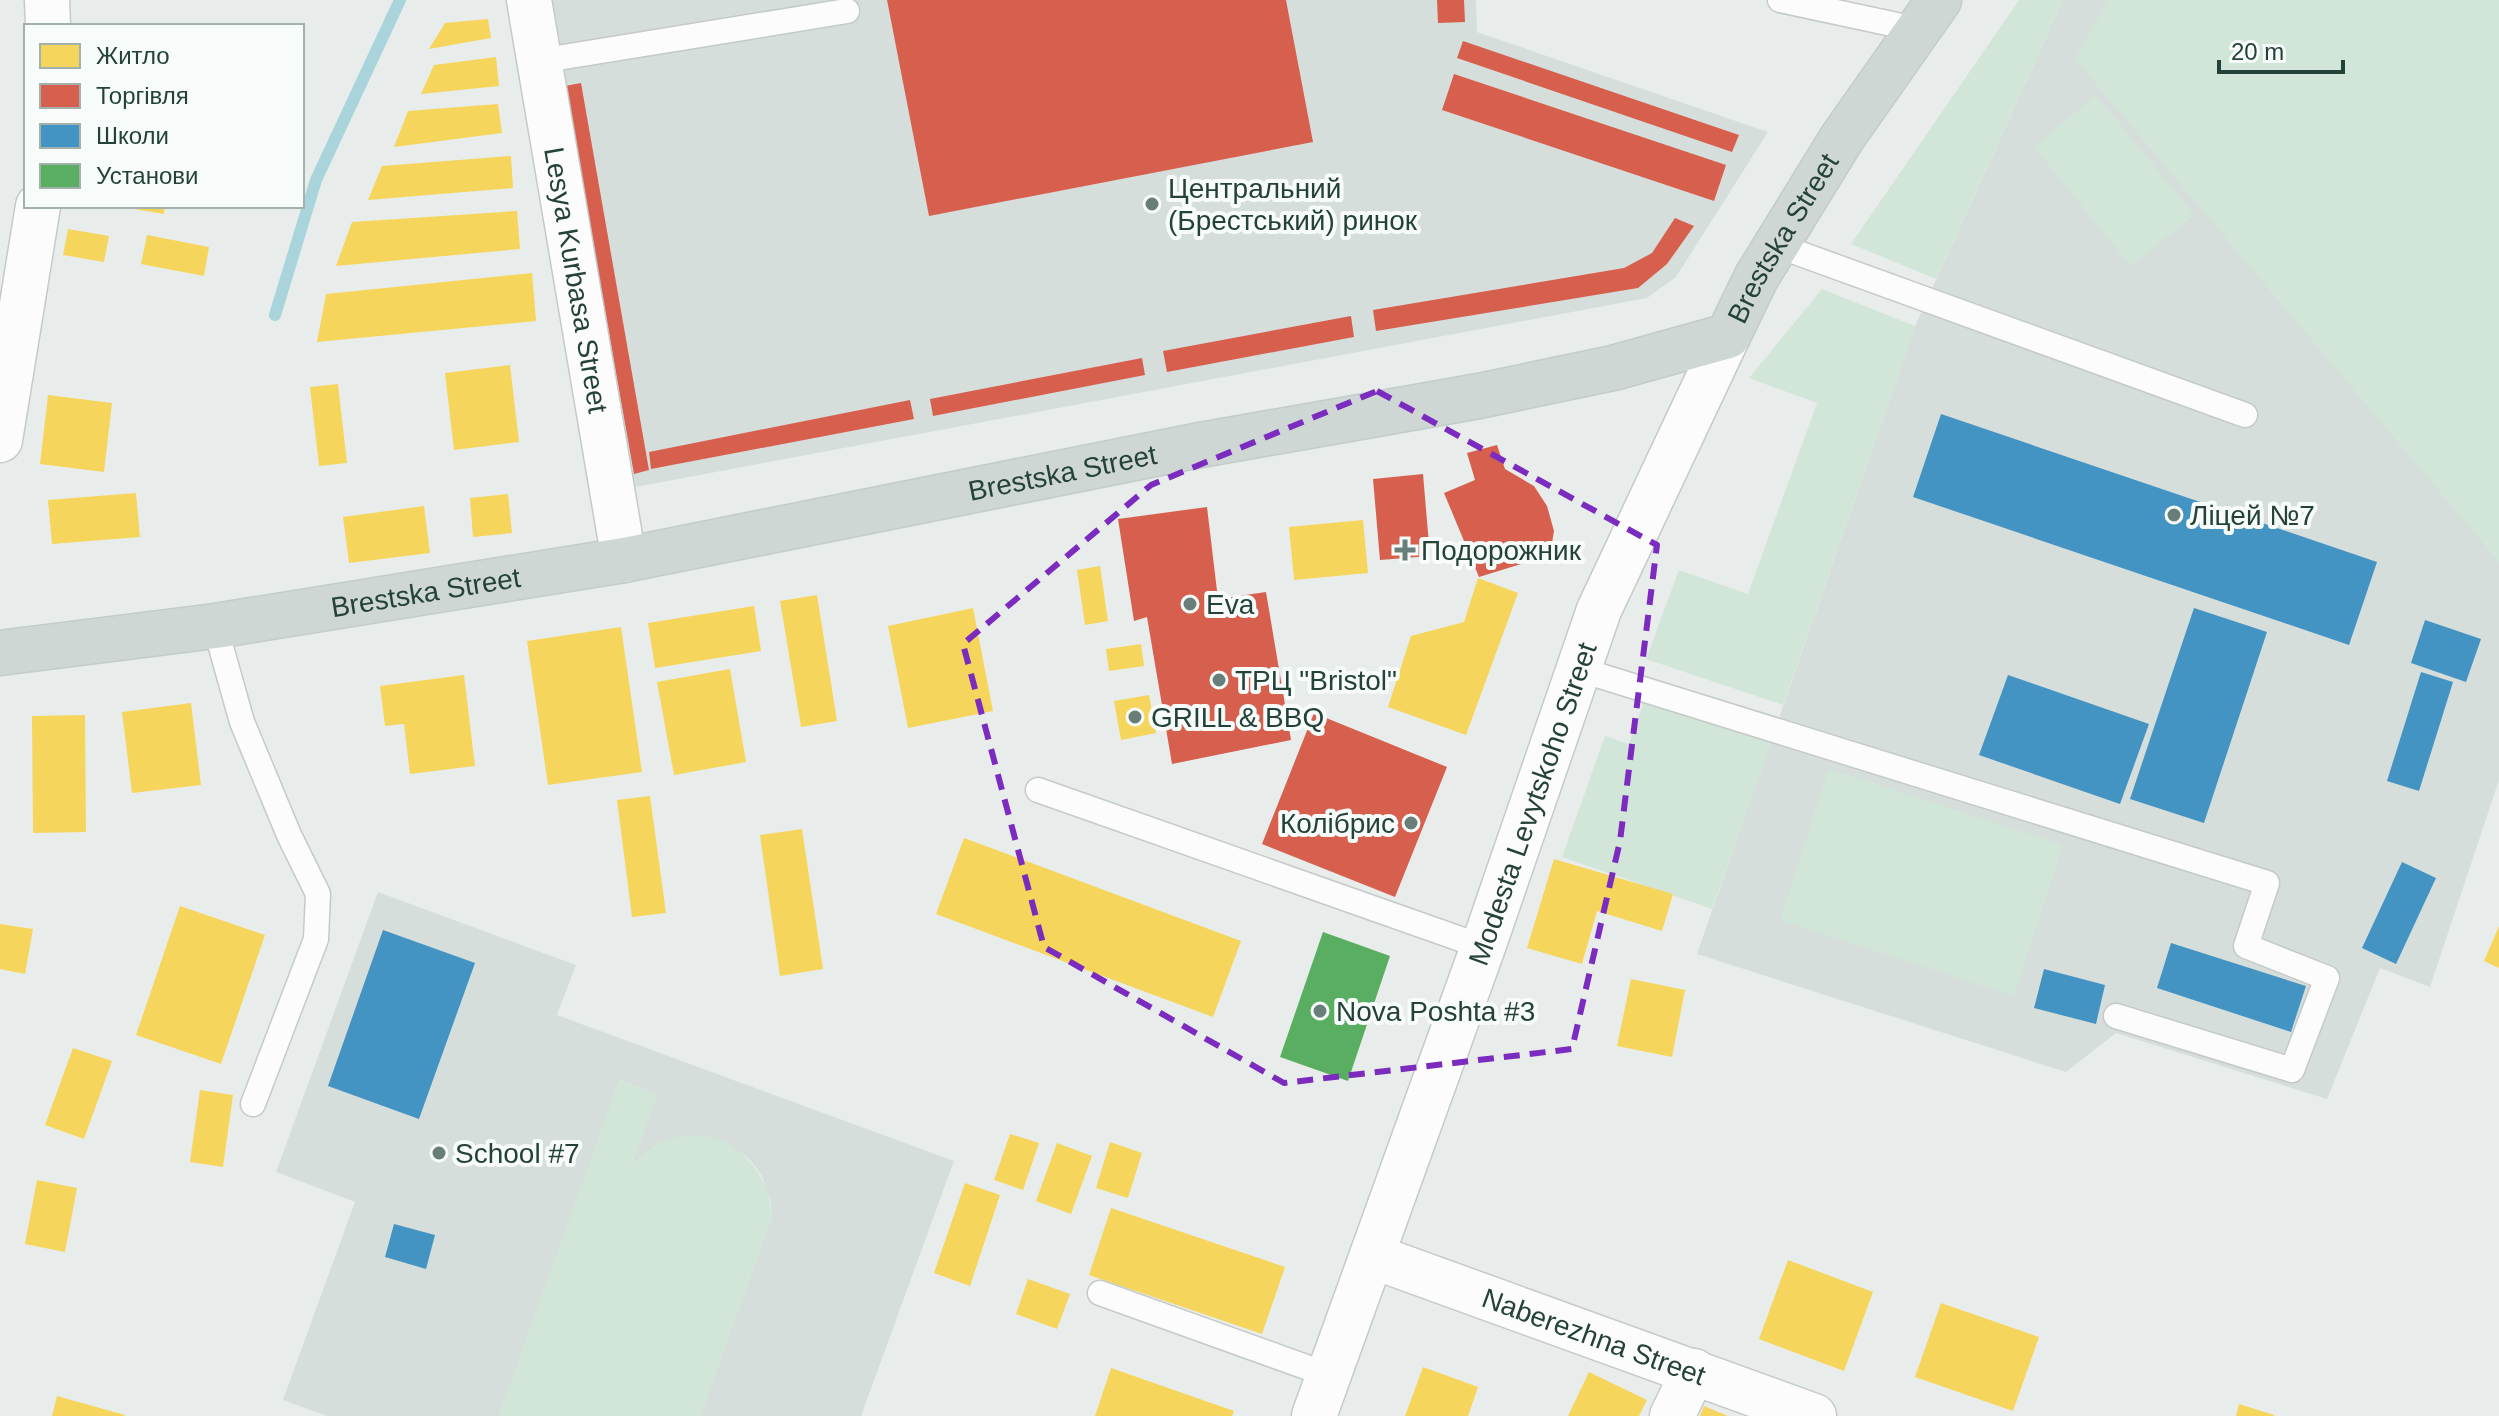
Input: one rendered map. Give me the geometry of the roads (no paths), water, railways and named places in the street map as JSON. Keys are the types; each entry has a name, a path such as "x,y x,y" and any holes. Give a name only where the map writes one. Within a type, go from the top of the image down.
{"main road":[{"name":"Brestska Street","path":"0,653 215,626 624,560 1195,446 1479,396 1613,368 1728,336 1756,278 1842,138 1930,15"}],"street":[{"path":"47,0 48,24"},
{"name":"Lesya Kurbasa Street","path":"529,0 624,560"},
{"path":"0,440 38,208"},
{"name":"Modesta Levytskoho Street","path":"1314,1416 1331,1376 1483,947 1599,610 1728,336"},
{"name":"Naberezhna Street","path":"1372,1256 1814,1416"},
{"path":"1672,1416 1694,1371"}],"lane":[{"path":"1781,0 1930,15"},
{"path":"539,61 847,11"},
{"path":"1776,245 2245,415"},
{"path":"215,626 242,722 289,835 318,894 316,939 253,1104"},
{"path":"1578,669 2267,883 2246,946 2327,978 2292,1070 2116,1016"},
{"path":"1038,790 1483,947"},
{"path":"1100,1293 1331,1376"}],"waterway":[{"path":"275,315 316,180 400,0"}],"place":[{"name":"Центральний (Брестський) ринок","path":"1152,204"},
{"name":"Ліцей №7","path":"2174,515"},
{"name":"Подорожник","path":"1405,550"},
{"name":"Eva","path":"1190,604"},
{"name":"ТРЦ \"Bristol\"","path":"1219,680"},
{"name":"GRILL & BBQ","path":"1135,717"},
{"name":"Колібрис","path":"1411,823"},
{"name":"Nova Poshta #3","path":"1320,1011"},
{"name":"School #7","path":"439,1153"}]}
